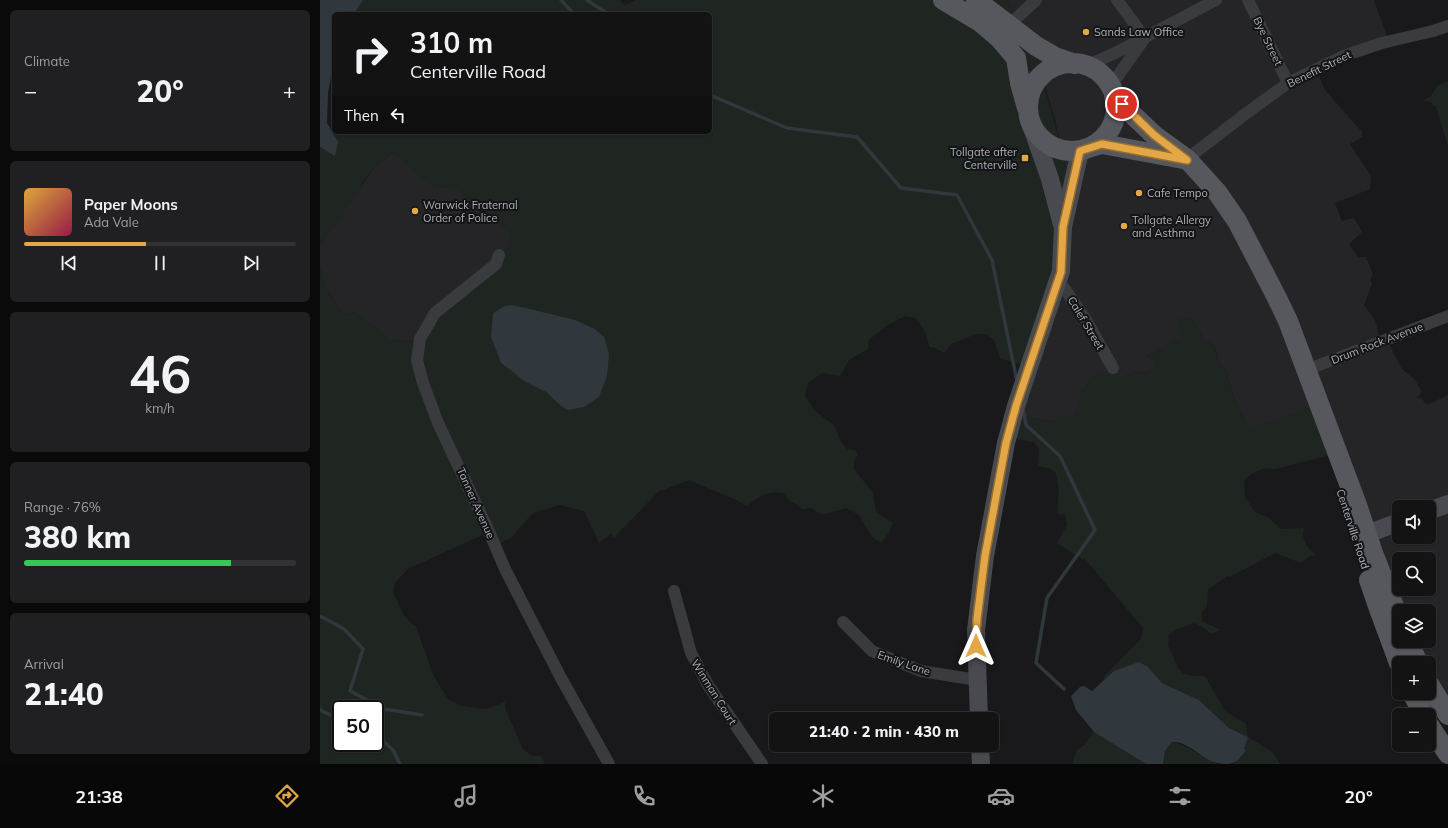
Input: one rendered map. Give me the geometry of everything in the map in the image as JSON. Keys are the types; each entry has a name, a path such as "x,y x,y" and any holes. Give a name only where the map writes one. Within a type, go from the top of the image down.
{"main road":[{"path":"943,0 980,22 1000,39 1016,58 1020,83 1029,117 1050,179 1063,227"},
{"path":"976,0 1036,46 1055,57 1095,71 1104,78 1112,92 1115,112 1111,126 1103,139 1085,149 1063,227 1061,272 1016,406 1002,459 985,556 977,619 979,712"},
{"path":"1080,65 1060,65 1047,71 1036,82 1029,95 1029,117 1039,138 1051,146 1065,151 1085,149 1102,144 1187,160"},
{"name":"Centerville Road","path":"1112,92 1154,135 1187,160 1217,192 1237,221 1276,296 1288,321 1315,393 1361,536 1379,609 1396,656"},
{"path":"1436,508 1448,504"},
{"path":"1361,536 1392,525"},
{"name":"Centerville Road","path":"1361,536 1393,604"},
{"path":"1436,695 1448,715"},
{"path":"980,752 981,764"}],"street":[{"path":"1009,25 1036,0"},
{"path":"1117,0 1145,38"},
{"path":"1080,65 1145,38 1216,0"},
{"name":"Bye Street","path":"1248,0 1288,83"},
{"name":"Benefit Street","path":"1187,160 1244,115 1288,83 1346,55 1382,43 1448,26"},
{"path":"1112,92 1145,38"},
{"name":"Tanner Avenue","path":"500,255 496,264 435,313 420,339 418,360 423,383 438,423 504,569 561,678 609,764"},
{"name":"Calef Street","path":"1058,278 1086,320 1113,368"},
{"name":"Drum Rock Avenue","path":"1306,370 1448,316"},
{"name":"Winman Court","path":"674,591 690,654 708,685 762,764"},
{"name":"Emily Lane","path":"843,622 872,651 921,671 978,680"}],"shaded area":[{"path":"320,0 363,0 355,12 332,12 332,72 328,93 327,123 338,142 335,156 320,147"},
{"path":"363,0 620,0 625,6 635,0 1007,0 1035,51 1064,158 1068,184 1070,220 1027,367 1000,358 994,340 986,334 976,334 951,344 944,353 935,348 929,347 925,331 920,324 915,318 905,316 886,326 869,340 868,349 849,360 840,376 822,373 808,383 805,396 815,411 834,425 841,442 847,449 855,450 858,455 854,461 854,469 873,493 876,512 893,522 889,533 881,543 872,537 859,515 846,508 822,515 811,508 802,509 790,501 783,493 764,495 747,506 689,480 658,492 614,538 611,534 599,543 584,511 560,505 533,513 511,538 494,546 487,533 408,569 395,583 393,592 403,614 416,626 433,675 448,699 462,706 486,709 505,702 505,708 523,749 532,756 541,756 545,764 320,764 320,268 325,286 343,315 355,312 361,319 377,327 390,340 418,342 436,310 501,252 512,245 508,230 482,209 475,206 456,187 445,188 428,183 401,158 393,153 376,165 320,245 320,142 333,137 333,134 712,134 712,12 355,12","holes":["513,305 539,312 561,406 546,392 501,363 491,337 493,313"]},
{"path":"1007,0 1374,0 1388,39 1316,69 1325,90 1362,132 1362,137 1350,144 1371,176 1370,189 1335,203 1342,221 1354,218 1362,232 1349,244 1358,257 1366,257 1373,274 1370,280 1372,284 1364,305 1375,320 1380,339 1387,340 1402,369 1415,380 1422,392 1417,398 1421,398 1427,405 1448,395 1448,715 1436,696 1436,656 1415,656 1411,648 1436,648 1436,604 1396,604 1393,596 1436,596 1436,552 1392,552 1392,592 1338,446 1249,429 1233,395 1225,367 1218,360 1215,346 1204,340 1193,320 1182,337 1147,356 1156,361 1153,369 1143,373 1135,372 1117,378 1113,369 1090,378 1086,387 1082,390 1076,414 1071,418 1049,422 1014,415 1068,184 1064,158 1055,120 1035,51"},
{"path":"1448,81 1448,146 1436,107 1430,102 1422,101 1431,96 1437,86"},
{"path":"393,153 456,187 475,206 482,209 508,230 513,245 501,252 418,342 389,340 377,327 361,319 355,312 343,315 325,286 320,268 320,245 376,165"},
{"path":"513,305 575,320 595,329 604,337 609,354 607,376 599,397 584,407 568,410 561,406 546,392 526,382 501,363 491,337 493,313 505,306"},
{"path":"1189,318 1193,320 1204,340 1215,346 1217,358 1225,367 1233,395 1249,429 1318,405 1330,455 1275,469 1265,468 1251,474 1244,481 1245,497 1255,512 1269,518 1281,529 1304,528 1303,536 1305,543 1309,549 1316,554 1313,557 1312,555 1301,563 1275,553 1230,577 1227,576 1208,590 1207,606 1201,613 1202,621 1221,630 1211,634 1195,623 1175,630 1169,635 1168,645 1178,668 1184,674 1205,676 1225,711 1246,724 1248,737 1229,728 1199,700 1162,683 1148,667 1103,680 1105,675 1141,639 1143,628 1085,559 1082,559 1057,543 1067,525 1065,515 1057,514 1059,492 1056,473 1050,469 1038,466 1039,449 1034,442 1007,438 1014,415 1049,422 1055,420 1058,415 1071,418 1076,414 1082,390 1086,387 1090,378 1113,368 1117,378 1135,372 1143,373 1153,369 1156,361 1147,356 1181,337 1178,319"},
{"path":"1139,662 1148,667 1162,683 1199,700 1229,728 1248,737 1244,749 1246,750 1240,758 1230,764 1213,762 1181,743 1172,742 1165,751 1163,764 1146,764 1094,732 1076,710 1071,696 1080,687 1084,686 1092,691 1114,671"},
{"path":"1094,732 1146,764 1072,764 1077,750 1083,746"},
{"path":"1248,737 1274,753 1280,764 1233,764 1244,749"},
{"path":"1172,742 1184,746 1218,764 1163,764 1165,751"}],"waterway":[{"path":"561,0 572,12"},
{"path":"587,0 605,12"},
{"path":"712,96 787,128 857,137 901,188 957,195 992,260 1017,381"},
{"path":"1023,409 1026,425 1060,456 1095,530 1047,598 1036,663 1064,689"},
{"path":"320,616 344,629 363,649 350,691 384,709 422,715"},
{"path":"320,709 332,716"},
{"path":"384,742 393,750 400,764"}],"place":[{"name":"Sands Law Office","path":"1086,32"},
{"name":"Tollgate after Centerville","path":"1025,158"},
{"name":"Cafe Tempo","path":"1139,193"},
{"name":"Warwick Fraternal Order of Police","path":"415,211"},
{"name":"Tollgate Allergy and Asthma","path":"1124,226"}],"route":[{"path":"976,646 977,619 985,556 1006,443 1016,406 1061,272 1063,227 1080,151 1102,144 1187,160 1154,135 1122,104"}]}
